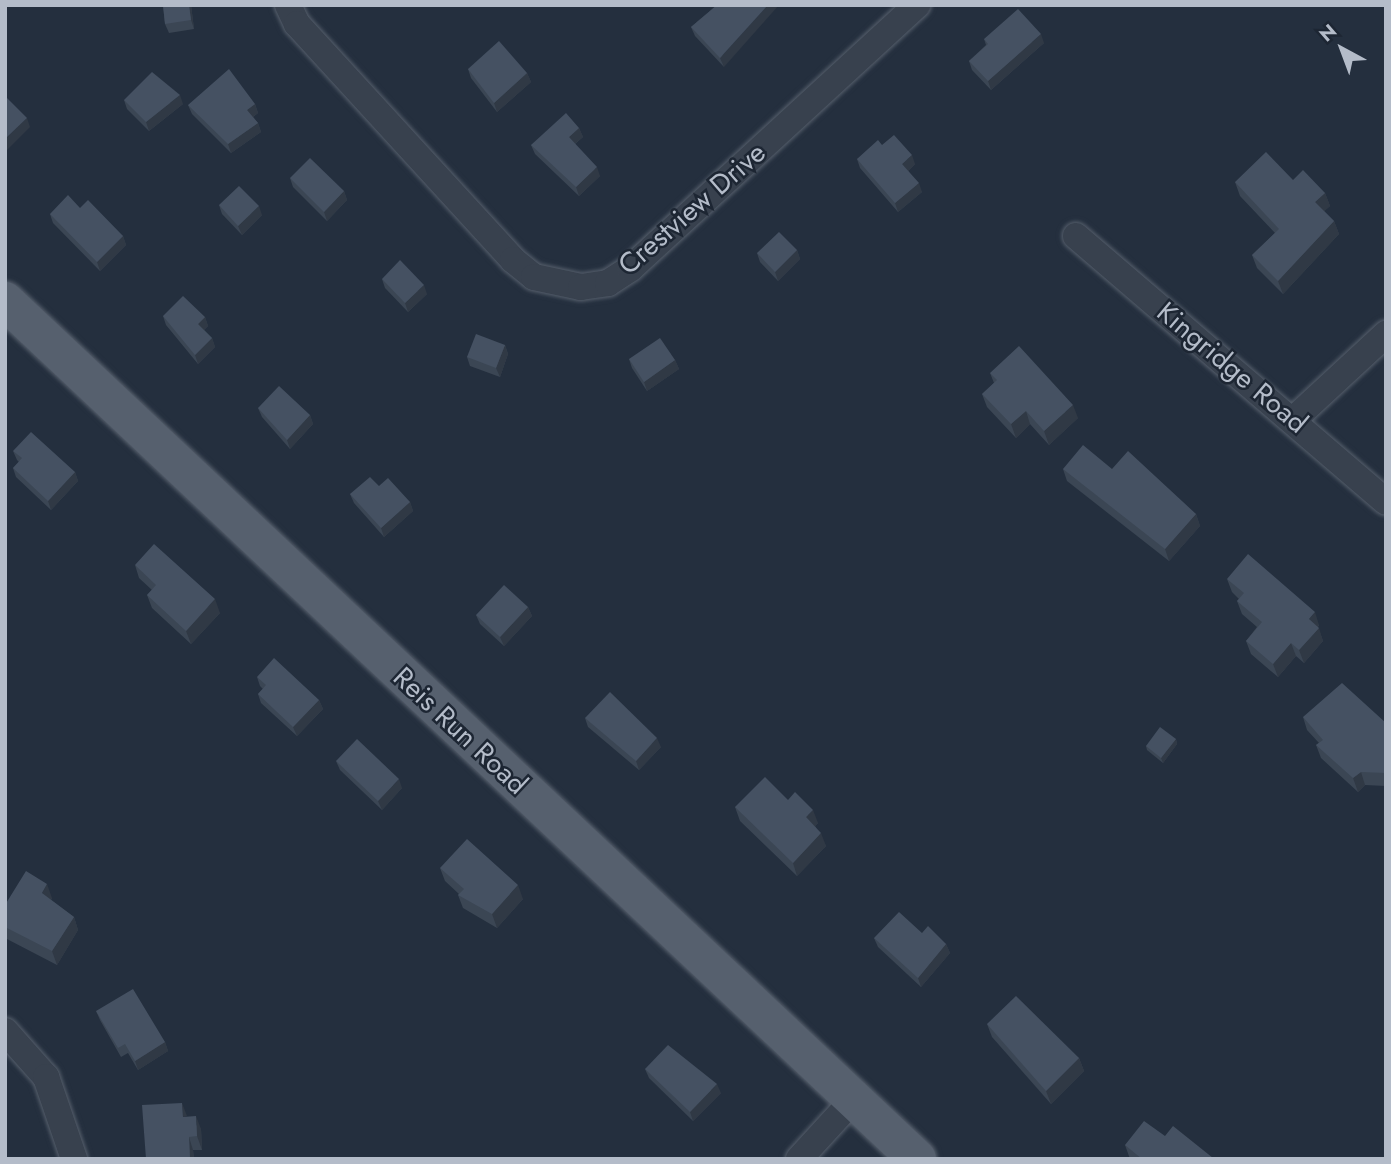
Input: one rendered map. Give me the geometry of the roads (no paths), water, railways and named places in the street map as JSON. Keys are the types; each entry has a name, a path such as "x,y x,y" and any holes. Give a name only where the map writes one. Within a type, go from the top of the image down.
{"main road":[{"name":"Reis Run Road","path":"5,301 917,1159"}],"street":[{"name":"Crestview Drive","path":"288,5 297,24 513,260 534,277 581,287 608,282 631,268 917,5"},
{"name":"Kingridge Road","path":"1076,236 1386,502"},
{"path":"1293,420 1386,334"},
{"path":"5,1031 46,1077 74,1159"},
{"path":"799,1159 853,1100"}]}
